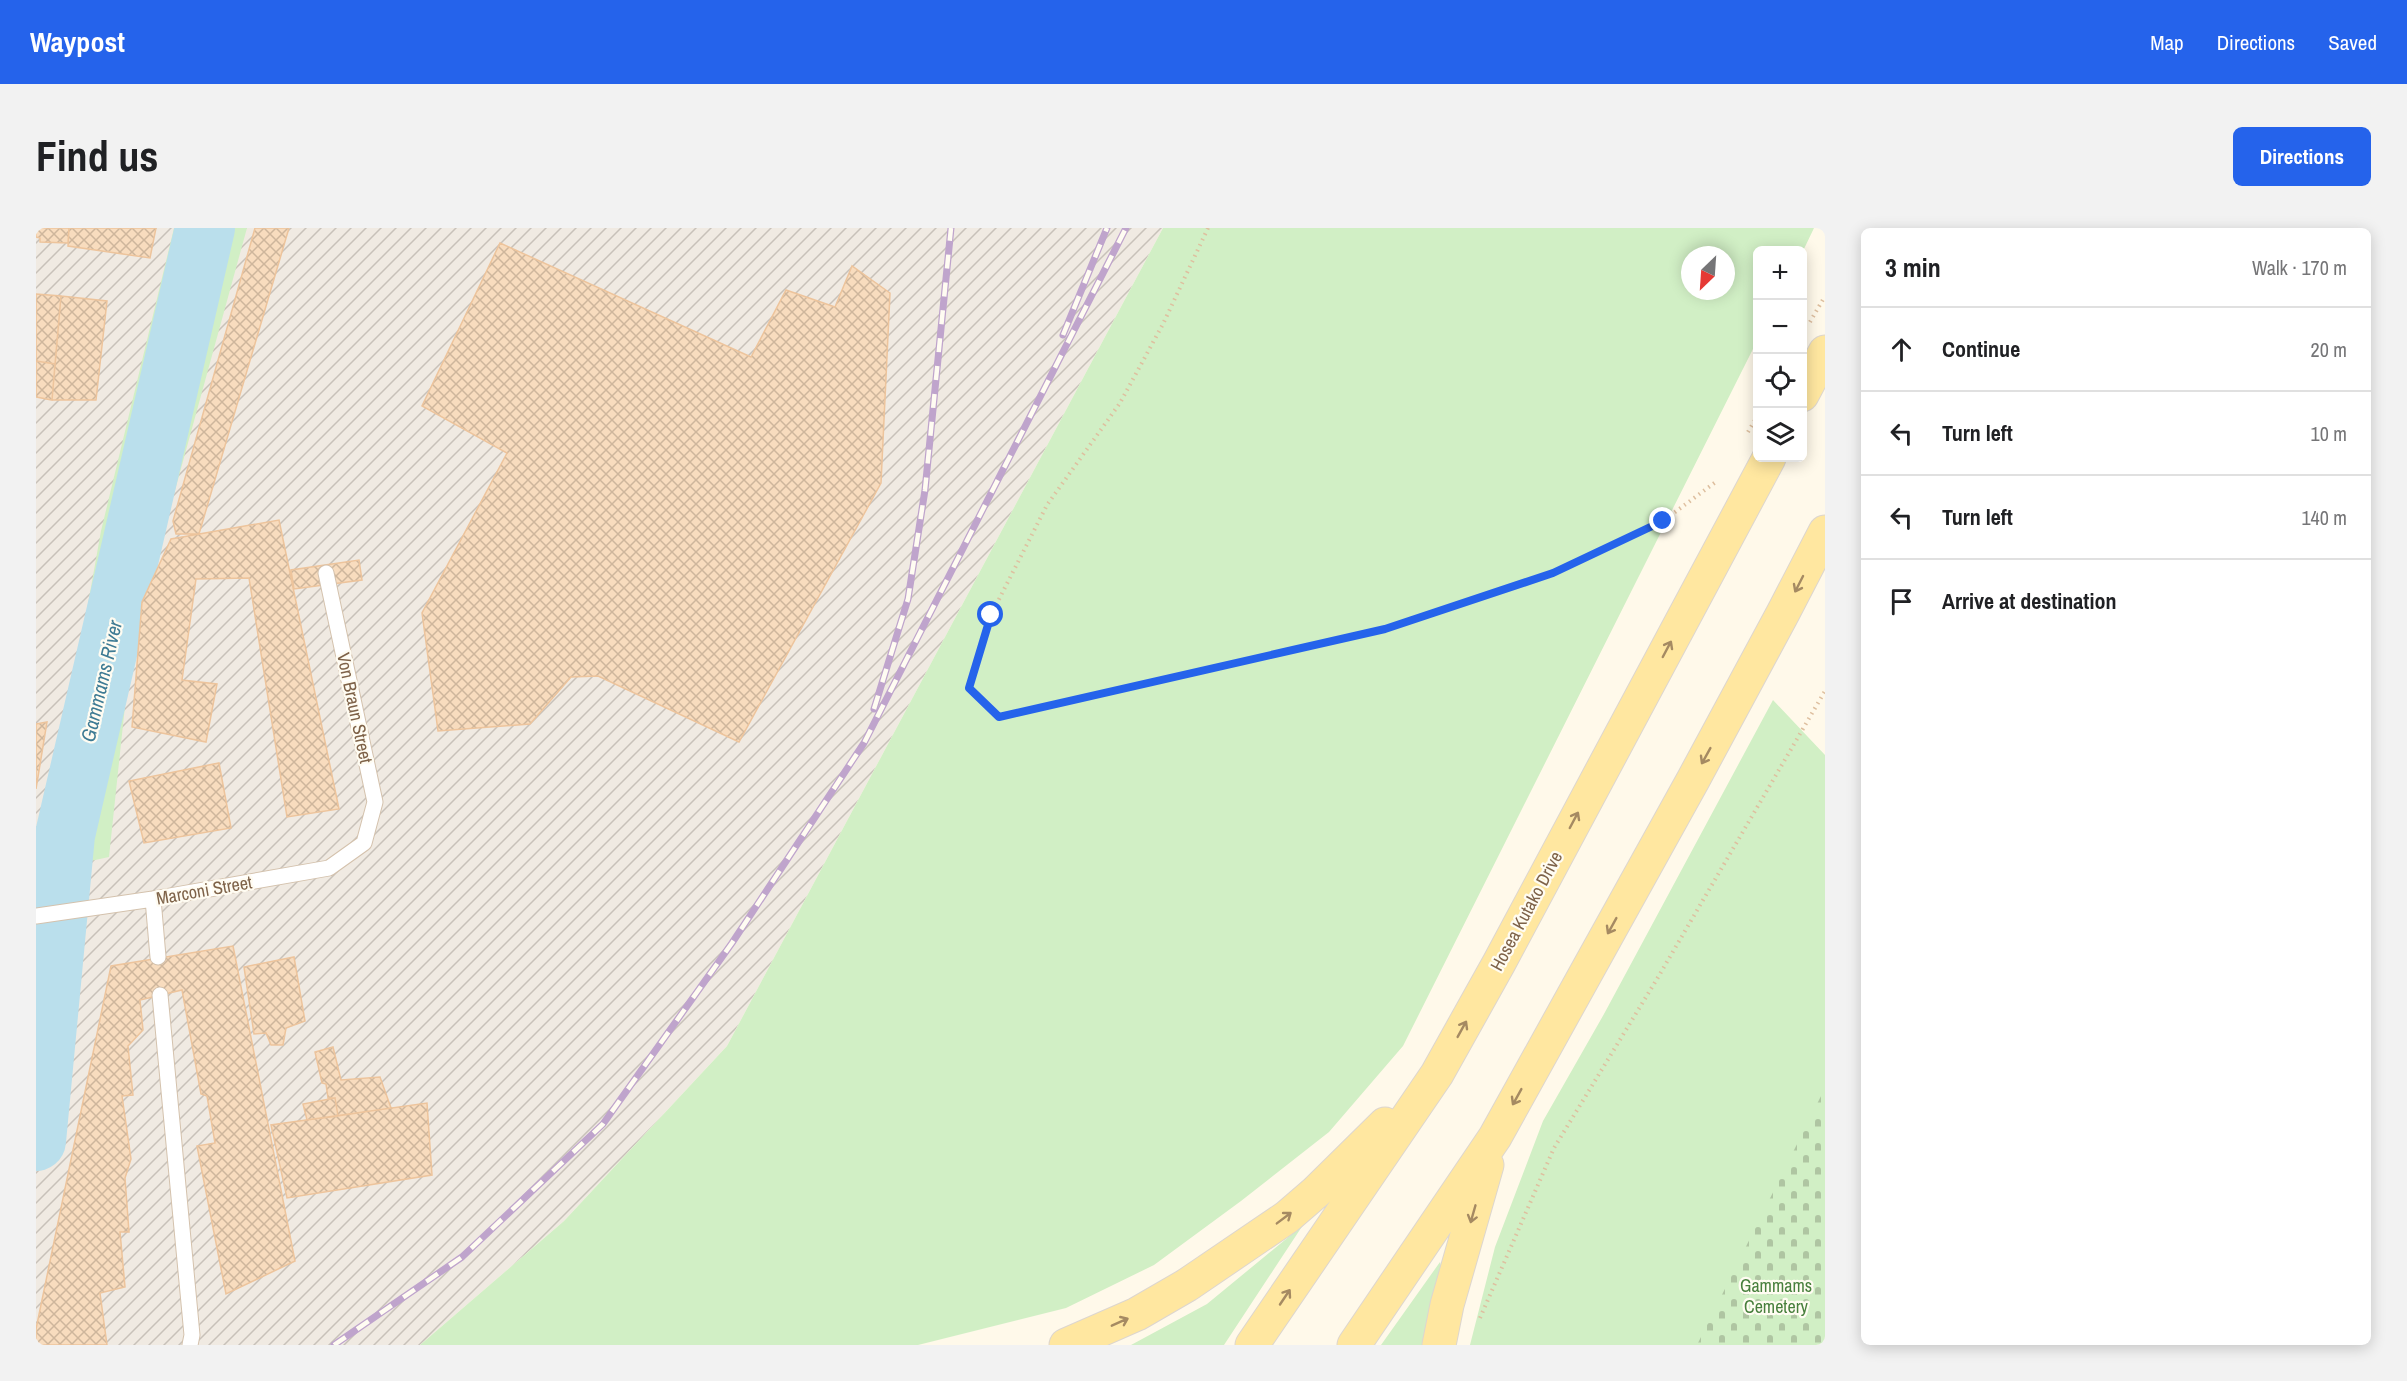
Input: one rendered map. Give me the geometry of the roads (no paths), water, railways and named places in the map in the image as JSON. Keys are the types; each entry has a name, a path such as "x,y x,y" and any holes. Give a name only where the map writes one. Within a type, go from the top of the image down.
{"main road":[{"path":"1807,379 1817,339"},
{"name":"Hosea Kutako Drive","path":"1252,1345 1437,1074 1499,963 1767,462"},
{"path":"1354,1345 1495,1137 1784,614 1825,532"},
{"path":"1066,1345 1137,1314 1187,1285 1287,1217 1316,1192 1437,1074"},
{"path":"1439,1345 1447,1305 1495,1137"}],"lane":[{"name":"Von Braun Street","path":"326,573 375,802 364,843"},
{"name":"Marconi Street","path":"36,916 111,906 329,868 364,843"},
{"path":"153,899 158,957"},
{"path":"160,995 192,1335 190,1345"}],"waterway":[{"name":"Gammams River","path":"36,1141 65,835 205,228"}],"railway":[{"path":"874,709 908,599 925,490 951,228"},
{"path":"1063,335 1107,228"},
{"path":"334,1345 462,1257 603,1124 732,943 864,743 1126,228"}],"park label":[{"name":"Gammams Cemetery","path":"1776,1295"}]}
